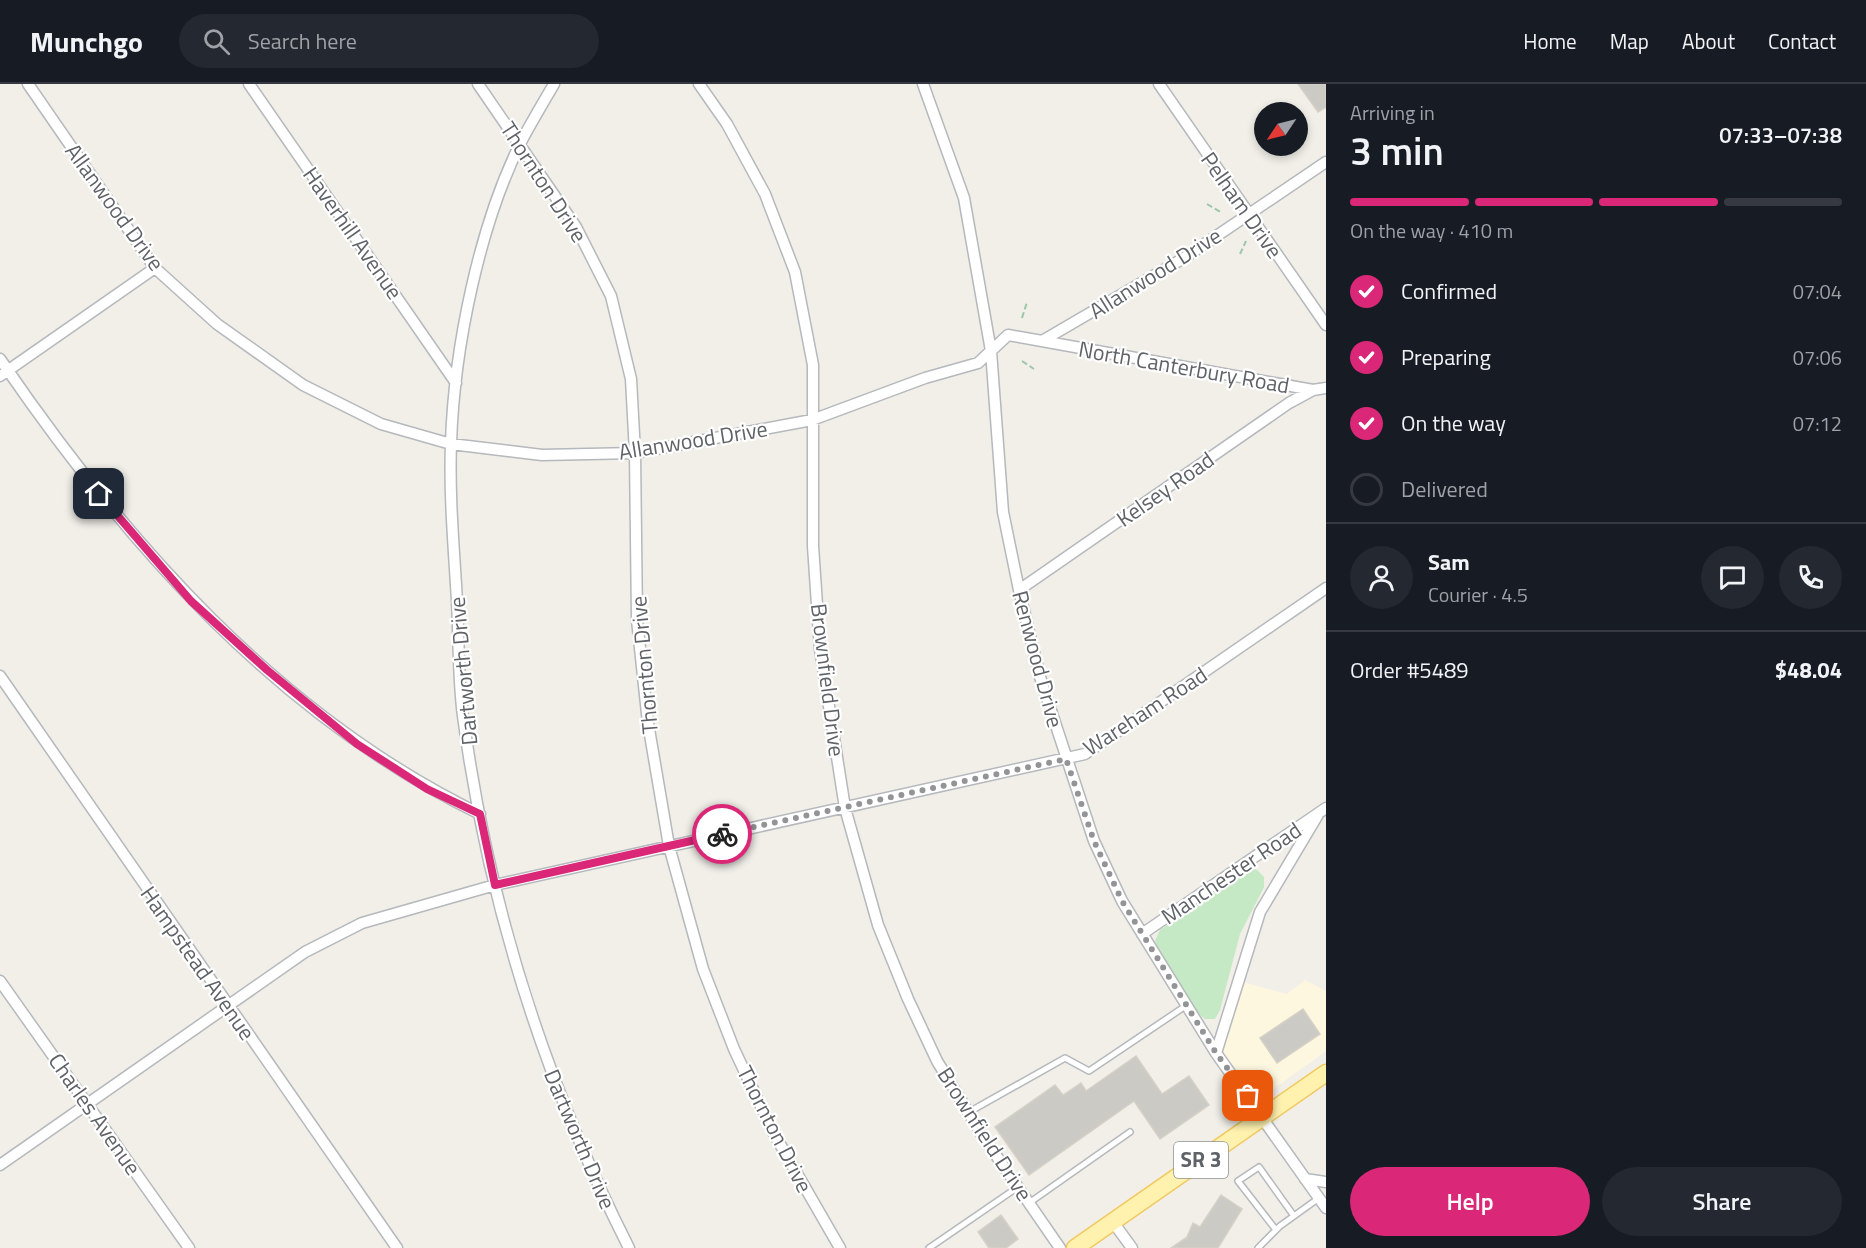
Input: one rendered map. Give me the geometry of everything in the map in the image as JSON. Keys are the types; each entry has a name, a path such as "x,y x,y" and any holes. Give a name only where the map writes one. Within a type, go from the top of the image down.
{"main road":[{"name":"SR 3","path":"1076,1248 1326,1073"}],"street":[{"name":"Allanwood Drive","path":"28,84 155,268 217,324 303,385 381,424 451,444 542,455 635,453 812,420 925,378 978,363 1008,335 1042,341 1184,258 1326,162"},
{"name":"Haverhill Avenue","path":"249,84 456,383"},
{"name":"Thornton Drive","path":"478,84 576,227 611,296 631,379 635,453 637,620 648,723 669,846 703,969 734,1049 773,1132 840,1248"},
{"name":"Dartworth Drive","path":"554,84 520,145 488,231 471,295 456,383 451,444 463,714 495,885 526,1001 552,1077 590,1172 629,1248"},
{"name":"Brownfield Drive","path":"699,84 727,124 765,194 795,272 813,364 813,546 820,649 845,808 878,926 903,988 938,1061 969,1112 1060,1248"},
{"name":"Renwood Drive","path":"923,84 964,198 991,351 1003,512 1019,590 1040,677 1094,841 1122,901 1216,1053 1326,1208"},
{"name":"Pelham Drive","path":"1159,84 1326,325"},
{"path":"4,374 155,268"},
{"name":"North Canterbury Road","path":"1042,341 1313,390 1326,388"},
{"path":"0,359 4,374 113,513 191,601 267,670 357,744 427,789 480,814"},
{"name":"Kelsey Road","path":"1019,590 1289,403 1313,390"},
{"name":"Wareham Road","path":"0,1165 305,952 362,923 495,885 1085,754 1326,588"},
{"name":"Hampstead Avenue","path":"0,676 397,1248"},
{"name":"Manchester Road","path":"1142,934 1322,810"},
{"name":"Manchester Road","path":"1216,1053 1260,912 1322,810"},
{"name":"Charles Avenue","path":"0,981 189,1248"},
{"path":"1305,1179 1326,1182"},
{"path":"1113,1222 1132,1248"}],"lane":[{"path":"969,1112 1065,1058 1089,1071 1187,1005"},
{"path":"1029,1203 1130,1132"},
{"path":"1276,1230 1238,1180 1259,1167 1294,1216"},
{"path":"929,1248 1018,1187"},
{"path":"1258,1248 1276,1230 1319,1198"}],"path":[{"path":"1207,204 1222,213"},
{"path":"1240,254 1246,241"},
{"path":"1022,318 1027,302"},
{"path":"1022,361 1034,369"}],"shaded area":[{"path":"1305,980 1326,991 1326,1051 1257,1101 1223,1052 1242,982 1287,994"}],"green space":[{"path":"1255,868 1264,877 1264,887 1240,934 1220,1010 1215,1019 1205,1019 1189,1003 1176,983 1155,941 1160,930 1248,870"}],"building":[{"path":"1298,84 1326,84 1326,107 1318,112"},
{"path":"1303,1009 1320,1034 1277,1063 1260,1038"},
{"path":"1136,1056 1162,1094 1189,1076 1209,1105 1160,1139 1134,1101 1029,1175 995,1127 1055,1085 1063,1095 1081,1083 1086,1091"},
{"path":"1221,1195 1242,1209 1218,1248 1171,1248 1187,1237 1193,1223 1200,1227"},
{"path":"1001,1215 1018,1239 1006,1248 989,1248 978,1232"}],"way so far":[{"path":"722,834 1066,759 1094,841 1122,901 1216,1053 1248,1096"}],"route":[{"path":"99,494 191,601 267,670 357,744 427,789 480,814 495,885 722,834"}]}
